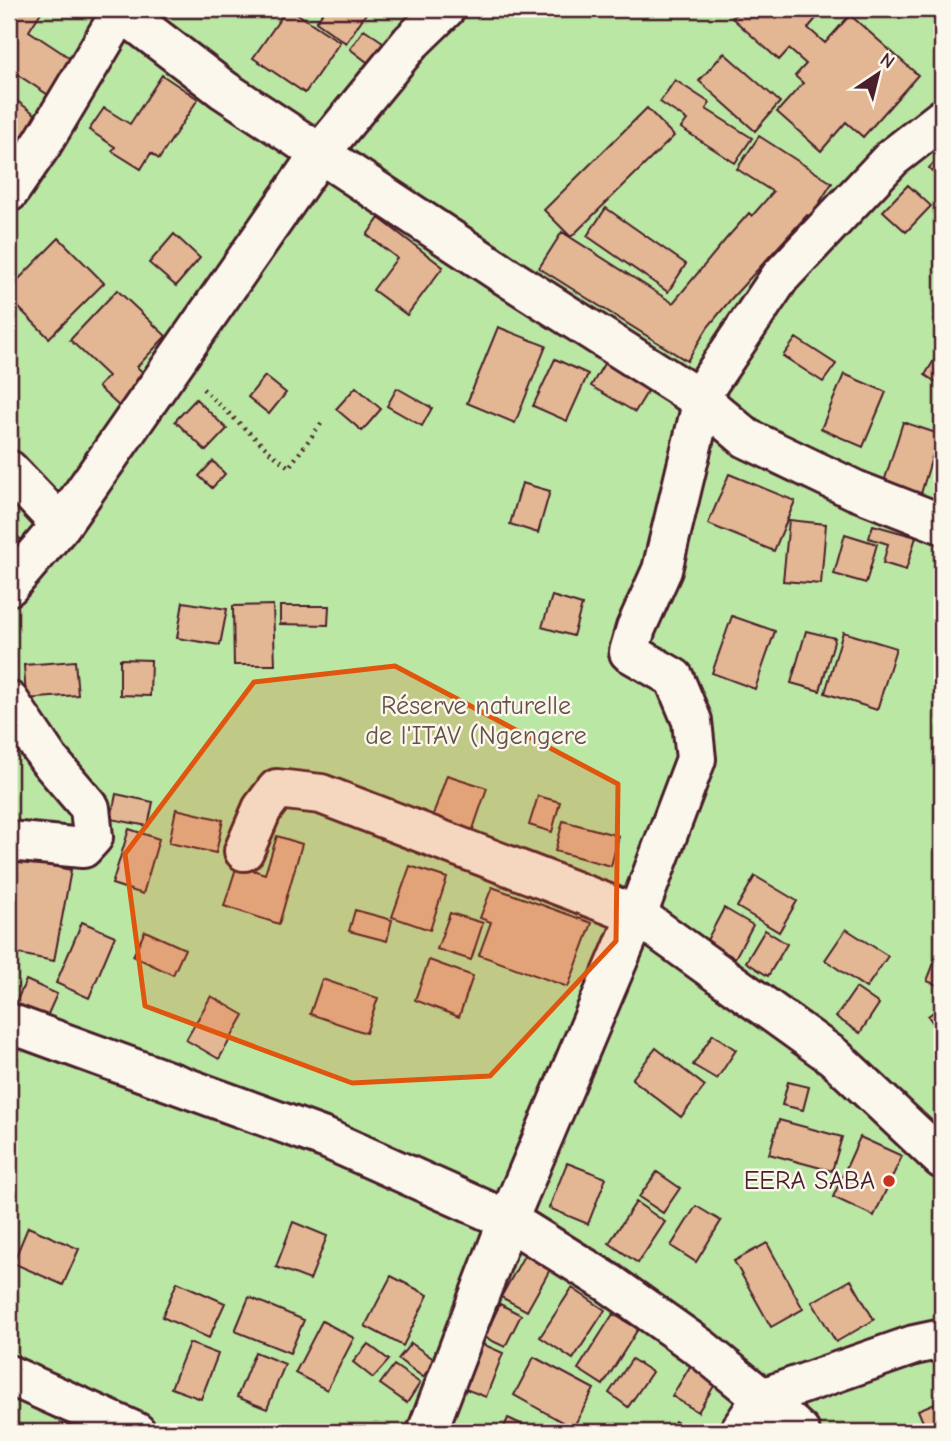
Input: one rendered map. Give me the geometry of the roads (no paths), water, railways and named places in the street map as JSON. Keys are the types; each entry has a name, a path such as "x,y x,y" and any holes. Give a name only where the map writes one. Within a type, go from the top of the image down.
{"street":[{"path":"9,586 61,525 321,152 411,42 445,9"},
{"path":"9,192 42,145 119,10 223,90 704,402 746,438 855,490 942,524"},
{"path":"427,1432 508,1220 637,915 696,759 692,721 674,678 629,652 636,628 662,570 706,387 780,277 892,158 942,118"},
{"path":"9,470 61,525"},
{"path":"9,701 49,760 90,808 93,837 83,848 9,841"},
{"path":"244,851 262,809 277,789 321,794 637,915 833,1056 942,1159"},
{"path":"9,1023 327,1139 508,1220 609,1283 702,1349 800,1432"},
{"path":"739,1432 762,1398 914,1345 942,1339"},
{"path":"9,1375 136,1432"}],"place":[{"name":"EERA SABA","path":"889,1181"}],"park label":[{"name":"Réserve naturelle de l'ITAV (Ngengere","path":"476,721"}]}
